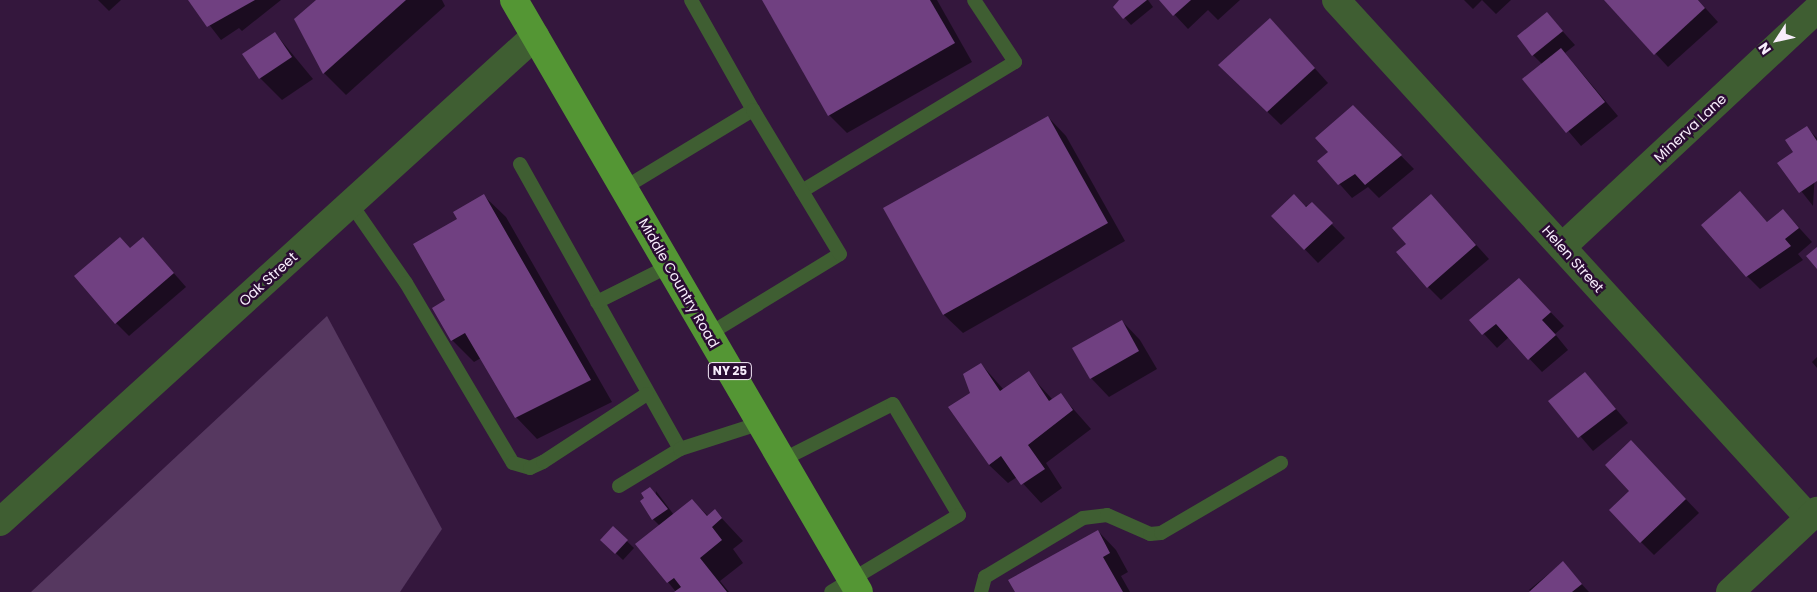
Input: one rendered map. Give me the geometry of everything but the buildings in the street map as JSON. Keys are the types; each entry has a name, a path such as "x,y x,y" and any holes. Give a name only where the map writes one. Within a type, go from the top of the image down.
{"main road":[{"name":"Middle Country Road","path":"514,0 782,460 847,588"}],"street":[{"name":"Helen Street","path":"1336,0 1562,247 1813,515"},
{"name":"Minerva Lane","path":"1562,247 1817,9"},
{"name":"Oak Street","path":"0,522 536,36"},
{"path":"1730,592 1813,515"}],"lane":[{"path":"692,0 753,110 840,254 709,334"},
{"path":"802,191 1015,62 974,0"},
{"path":"624,188 753,110"},
{"path":"520,164 647,394 680,449"},
{"path":"351,204 406,284 513,463 530,468 543,462 647,394"},
{"path":"597,302 669,266"},
{"path":"782,460 893,404 960,515 847,588"},
{"path":"619,486 680,449 761,423"},
{"path":"981,592 985,577 1083,518 1106,515 1150,534 1161,533 1281,463"}],"shaded area":[{"path":"327,316 442,529 400,592 31,592"}]}
